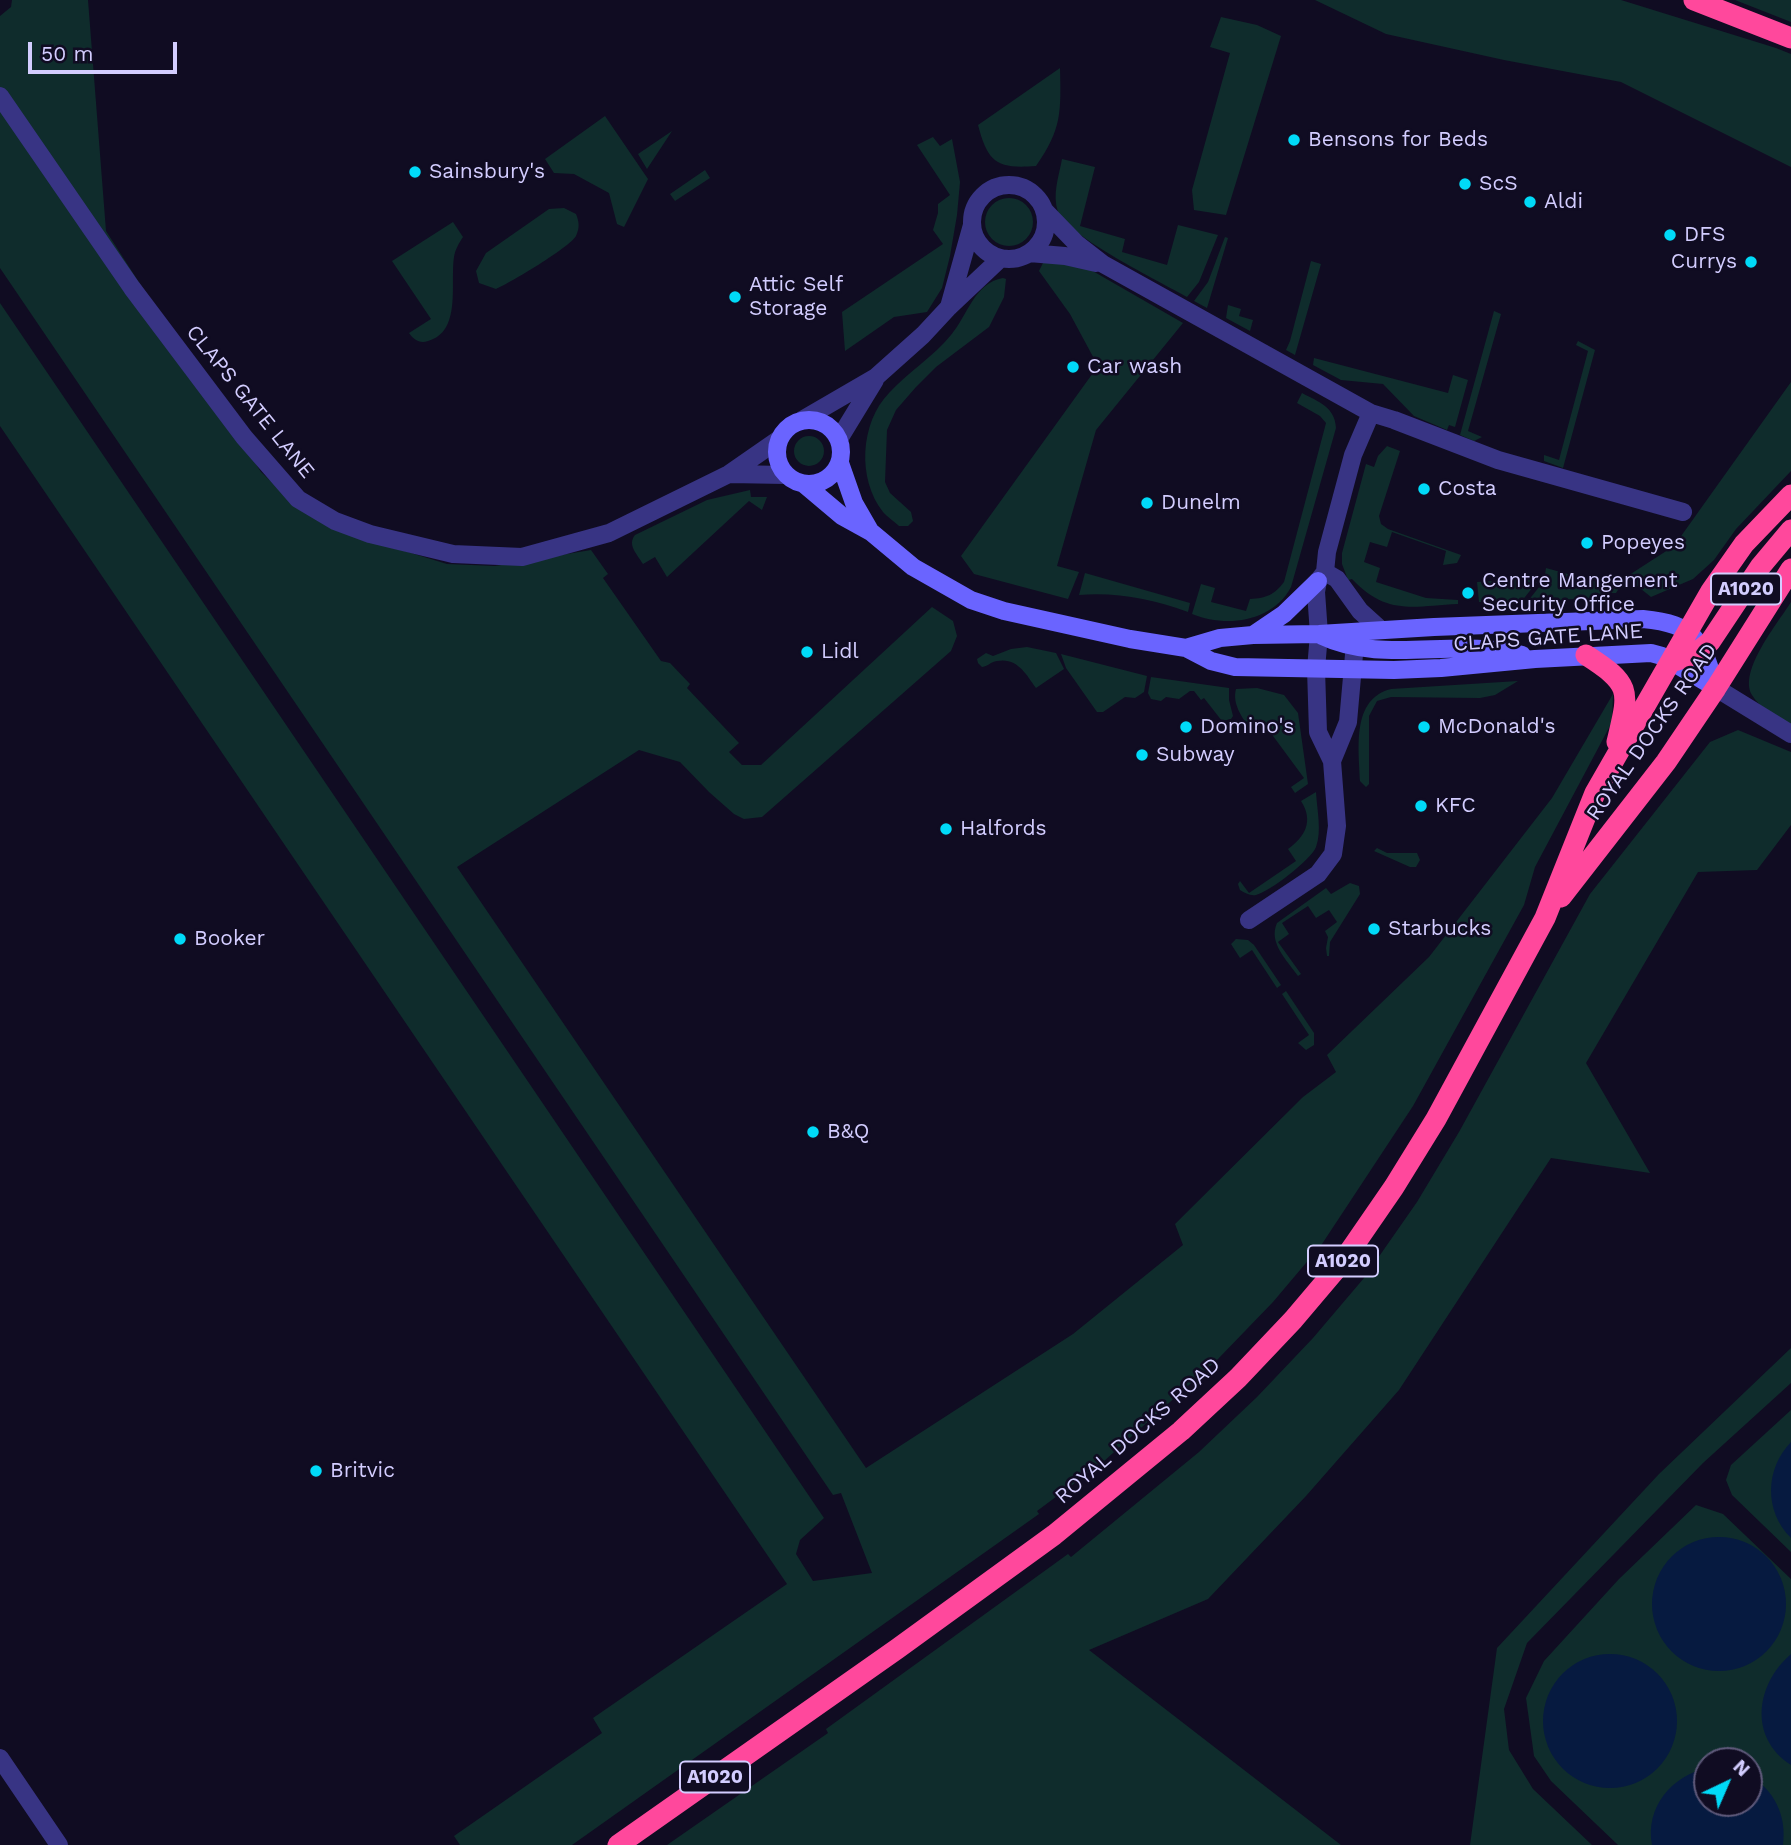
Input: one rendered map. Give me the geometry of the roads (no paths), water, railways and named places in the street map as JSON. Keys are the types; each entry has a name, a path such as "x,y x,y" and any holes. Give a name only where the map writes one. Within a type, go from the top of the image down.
{"highway":[{"path":"1695,0 1791,38"},
{"name":"ROYAL DOCKS ROAD","path":"618,1845 1054,1535 1181,1431 1238,1378 1293,1320 1343,1261 1394,1187 1436,1119 1545,918 1595,793 1711,591 1744,544 1791,495"},
{"name":"A1020","path":"1703,649 1760,567 1791,530"},
{"name":"ROYAL DOCKS ROAD","path":"1545,918 1666,762 1791,569"},
{"path":"1671,662 1703,649"},
{"path":"1586,655 1611,671 1622,684 1626,702 1611,765"}],"street":[{"name":"CLAPS GATE LANE","path":"0,96 132,288 251,445 299,499 335,521 370,534 440,551 522,556 610,533 729,474 778,440 792,424 802,420"},
{"path":"949,307 976,205 990,190 1005,185 1019,186 1032,193 1045,211 1076,243 1103,264 1371,413 1498,460 1683,512"},
{"path":"972,225 980,245 987,252 1001,258 1017,258 1039,245 1045,233 1045,211"},
{"path":"1029,253 1065,256 1103,264"},
{"path":"802,420 876,377 1001,258"},
{"path":"839,439 876,377"},
{"path":"1249,920 1318,874 1333,854 1337,826 1332,761 1318,732 1316,669 1319,634 1315,608 1353,455 1371,413"},
{"path":"802,420 824,423 832,429 839,439 842,451 840,463 826,480 816,484 804,484"},
{"path":"778,440 776,453 779,465 786,475"},
{"path":"840,463 853,503 871,532"},
{"name":"CLAPS GATE LANE","path":"729,474 786,475 804,484 842,516 871,532 913,567 971,600 1017,614 1130,639 1186,648 1211,661 1244,668 1353,670 1441,668 1586,655 1651,653 1716,688"},
{"path":"1322,576 1337,579 1360,611 1381,630"},
{"path":"1253,635 1284,614 1322,576"},
{"name":"CLAPS GATE LANE","path":"1186,648 1220,638 1253,635 1319,634 1356,640 1381,630 1643,619 1661,620 1689,631"},
{"path":"1689,631 1703,649 1716,688 1791,734"},
{"path":"1332,761 1348,722 1356,640 1511,652 1535,659"},
{"path":"0,1758 59,1845"}],"water":[{"path":"1791,1442 1791,1538 1776,1515 1771,1490 1776,1465"},
{"path":"1719,1537 1745,1542 1766,1557 1781,1578 1786,1604 1781,1630 1766,1651 1745,1666 1719,1671 1693,1666 1672,1651 1657,1630 1652,1604 1657,1578 1672,1557 1693,1542"},
{"path":"1610,1654 1636,1659 1657,1674 1672,1695 1677,1721 1672,1747 1657,1768 1636,1783 1610,1788 1584,1783 1563,1768 1548,1747 1543,1721 1548,1695 1563,1674 1584,1659"},
{"path":"1791,1654 1791,1765 1777,1753 1768,1740 1762,1710 1770,1680"},
{"path":"1693,1773 1693,1817 1763,1817 1763,1786 1772,1796 1781,1814 1783,1845 1652,1845 1651,1831 1657,1806 1672,1786"}],"place":[{"name":"Bensons for Beds","path":"1294,140"},
{"name":"Sainsbury's","path":"415,172"},
{"name":"ScS","path":"1465,184"},
{"name":"Aldi","path":"1530,202"},
{"name":"DFS","path":"1670,235"},
{"name":"Currys","path":"1751,262"},
{"name":"Attic Self Storage","path":"735,297"},
{"name":"Car wash","path":"1073,367"},
{"name":"Costa","path":"1424,489"},
{"name":"Dunelm","path":"1147,503"},
{"name":"Popeyes","path":"1587,543"},
{"name":"Centre Mangement Security Office","path":"1468,593"},
{"name":"Lidl","path":"807,652"},
{"name":"Domino's","path":"1186,727"},
{"name":"McDonald's","path":"1424,727"},
{"name":"Subway","path":"1142,755"},
{"name":"KFC","path":"1421,806"},
{"name":"Halfords","path":"946,829"},
{"name":"Starbucks","path":"1374,929"},
{"name":"Booker","path":"180,939"},
{"name":"B&Q","path":"813,1132"},
{"name":"Britvic","path":"316,1471"}]}
